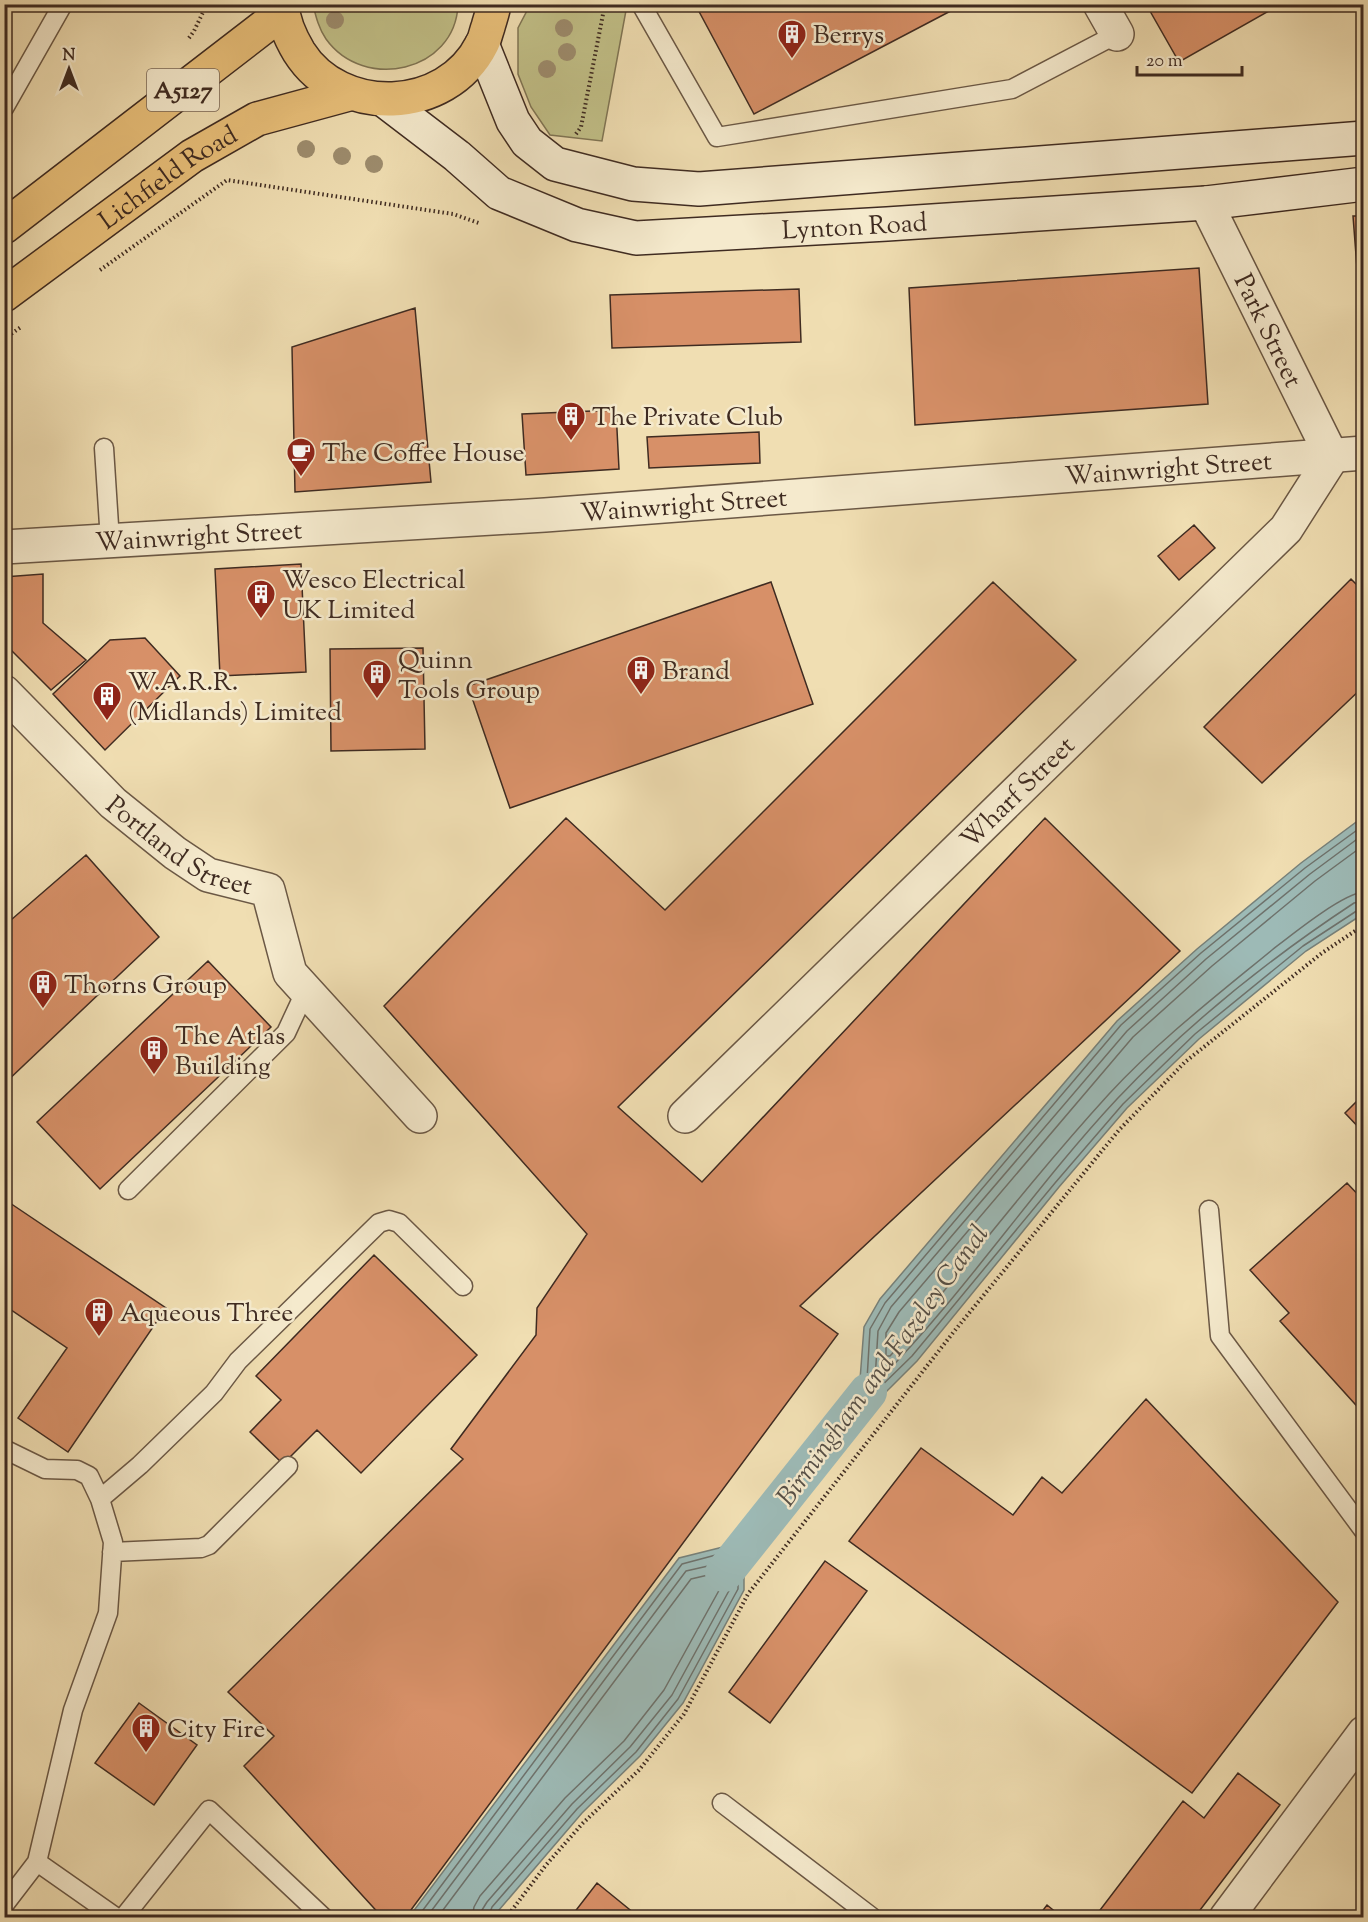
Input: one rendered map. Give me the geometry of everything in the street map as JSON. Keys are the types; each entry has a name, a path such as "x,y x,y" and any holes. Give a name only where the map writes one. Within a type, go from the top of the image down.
{"main road":[{"path":"282,8 290,38 305,62 325,81 349,94 385,101 414,97 442,86 465,68 482,44 494,4"},
{"name":"A5127","path":"4,227 282,8"},
{"name":"Lichfield Road","path":"4,295 192,156 257,119 349,94"}],"street":[{"path":"1100,4 1117,34"},
{"name":"Lynton Road","path":"482,44 513,121 527,142 555,164 633,184 699,189 1364,138"},
{"name":"Lynton Road","path":"385,101 457,156 499,193 577,225 636,238 1206,203 1364,184"},
{"name":"Park Street","path":"1206,203 1348,455"},
{"name":"Wainwright Street","path":"4,548 557,515 1348,455"},
{"name":"Wharf Street","path":"686,1116 1286,530 1348,455"},
{"name":"Portland Street","path":"4,692 113,803 175,854 208,875 268,890 290,973 420,1116"},
{"path":"1226,1917 1364,1733"}],"lane":[{"path":"4,108 63,4"},
{"path":"641,4 717,137 1012,89 1117,34"},
{"path":"104,448 110,541"},
{"path":"128,1190 286,1033 306,990"},
{"path":"1209,1210 1220,1336 1364,1531"},
{"path":"100,1498 140,1465 214,1393 238,1360 378,1223 389,1220 399,1222 463,1286"},
{"path":"4,1449 45,1469 77,1470 89,1476 100,1498 113,1542 108,1613 73,1710 37,1862 4,1905"},
{"path":"112,1552 201,1548 209,1545 288,1466"},
{"path":"722,1803 873,1917"},
{"path":"123,1917 209,1810 324,1917"},
{"path":"37,1862 117,1917"}],"path":[{"path":"99,271 227,180 453,214 487,226"},
{"path":"506,1917 583,1822 639,1770 684,1714 748,1594 949,1338 1119,1130 1185,1062 1322,953 1364,925"}],"shaded area":[{"path":"313,4 458,5 453,28 441,46 425,59 405,67 384,69 362,65 342,56 326,39 318,23"},
{"path":"530,5 627,5 602,141 550,135 531,107 518,74 518,28"}],"water":[{"path":"1363,817 1363,914 1306,951 1199,1039 1127,1108 1059,1187 917,1361 886,1392 838,1432 859,1393 864,1327 880,1299 1117,1021 1197,949 1301,863"},
{"path":"755,1533 744,1565 744,1590 683,1703 640,1756 582,1813 493,1917 409,1917 679,1558 727,1546"}],"building":[{"path":"4,4 15,4 4,24"},
{"name":"Berrys","path":"695,4 964,4 754,114"},
{"path":"1146,4 1281,4 1179,62"},
{"path":"1353,216 1364,216 1364,359"},
{"path":"1199,268 1208,404 915,425 909,288"},
{"path":"799,289 801,342 612,348 610,295"},
{"path":"415,308 431,482 295,492 292,347"},
{"name":"The Private Club","path":"616,410 619,469 526,475 522,414"},
{"path":"759,432 760,463 649,468 647,437"},
{"path":"1194,525 1215,548 1179,580 1158,556"},
{"name":"Wesco Electrical UK Limited","path":"301,564 306,672 220,676 215,569"},
{"path":"43,574 43,623 86,660 51,690 4,643 4,577"},
{"path":"1351,579 1364,592 1364,686 1262,783 1204,727"},
{"name":"Brand","path":"771,582 813,704 510,808 468,686"},
{"path":"993,582 1076,660 618,1107 702,1182 1045,818 1180,951 800,1306 838,1334 405,1918 383,1918 244,1766 274,1736 228,1692 463,1459 451,1449 536,1335 537,1308 587,1234 384,1006 566,818 665,910"},
{"name":"W.A.R.R. (Midlands) Limited","path":"145,638 180,676 105,750 53,694 110,640"},
{"name":"Quinn Tools Group","path":"423,648 425,749 331,751 330,649"},
{"name":"Thorns Group","path":"86,855 159,937 4,1084 4,926"},
{"name":"The Atlas Building","path":"208,961 271,1027 100,1189 37,1122"},
{"path":"1364,1094 1364,1133 1345,1113"},
{"path":"1347,1183 1364,1201 1364,1414 1280,1321 1289,1313 1250,1270"},
{"name":"Aqueous Three","path":"4,1199 166,1308 68,1452 18,1418 67,1348 4,1305"},
{"path":"374,1255 477,1355 361,1473 317,1430 283,1464 250,1432 281,1400 256,1376"},
{"path":"1146,1399 1338,1602 1192,1793 849,1541 921,1448 1013,1515 1042,1477 1062,1493"},
{"path":"825,1561 867,1591 770,1723 729,1692"},
{"name":"City Fire","path":"139,1703 197,1745 154,1805 95,1763"},
{"path":"1238,1773 1280,1805 1194,1918 1094,1918 1183,1801 1204,1818"},
{"path":"597,1883 640,1918 570,1918"},
{"path":"1047,1905 1063,1918 1037,1918"}],"waterway":[{"name":"Birmingham and Fazeley Canal","path":"724,1573 868,1392"}],"place":[{"name":"Berrys","path":"792,60"},
{"name":"The Private Club","path":"571,442"},
{"name":"The Coffee House","path":"301,478"},
{"name":"Wesco Electrical UK Limited","path":"261,620"},
{"name":"Brand","path":"641,696"},
{"name":"Quinn Tools Group","path":"377,700"},
{"name":"W.A.R.R. (Midlands) Limited","path":"107,722"},
{"name":"Thorns Group","path":"43,1010"},
{"name":"The Atlas Building","path":"154,1076"},
{"name":"Aqueous Three","path":"99,1338"},
{"name":"City Fire","path":"146,1754"}]}
